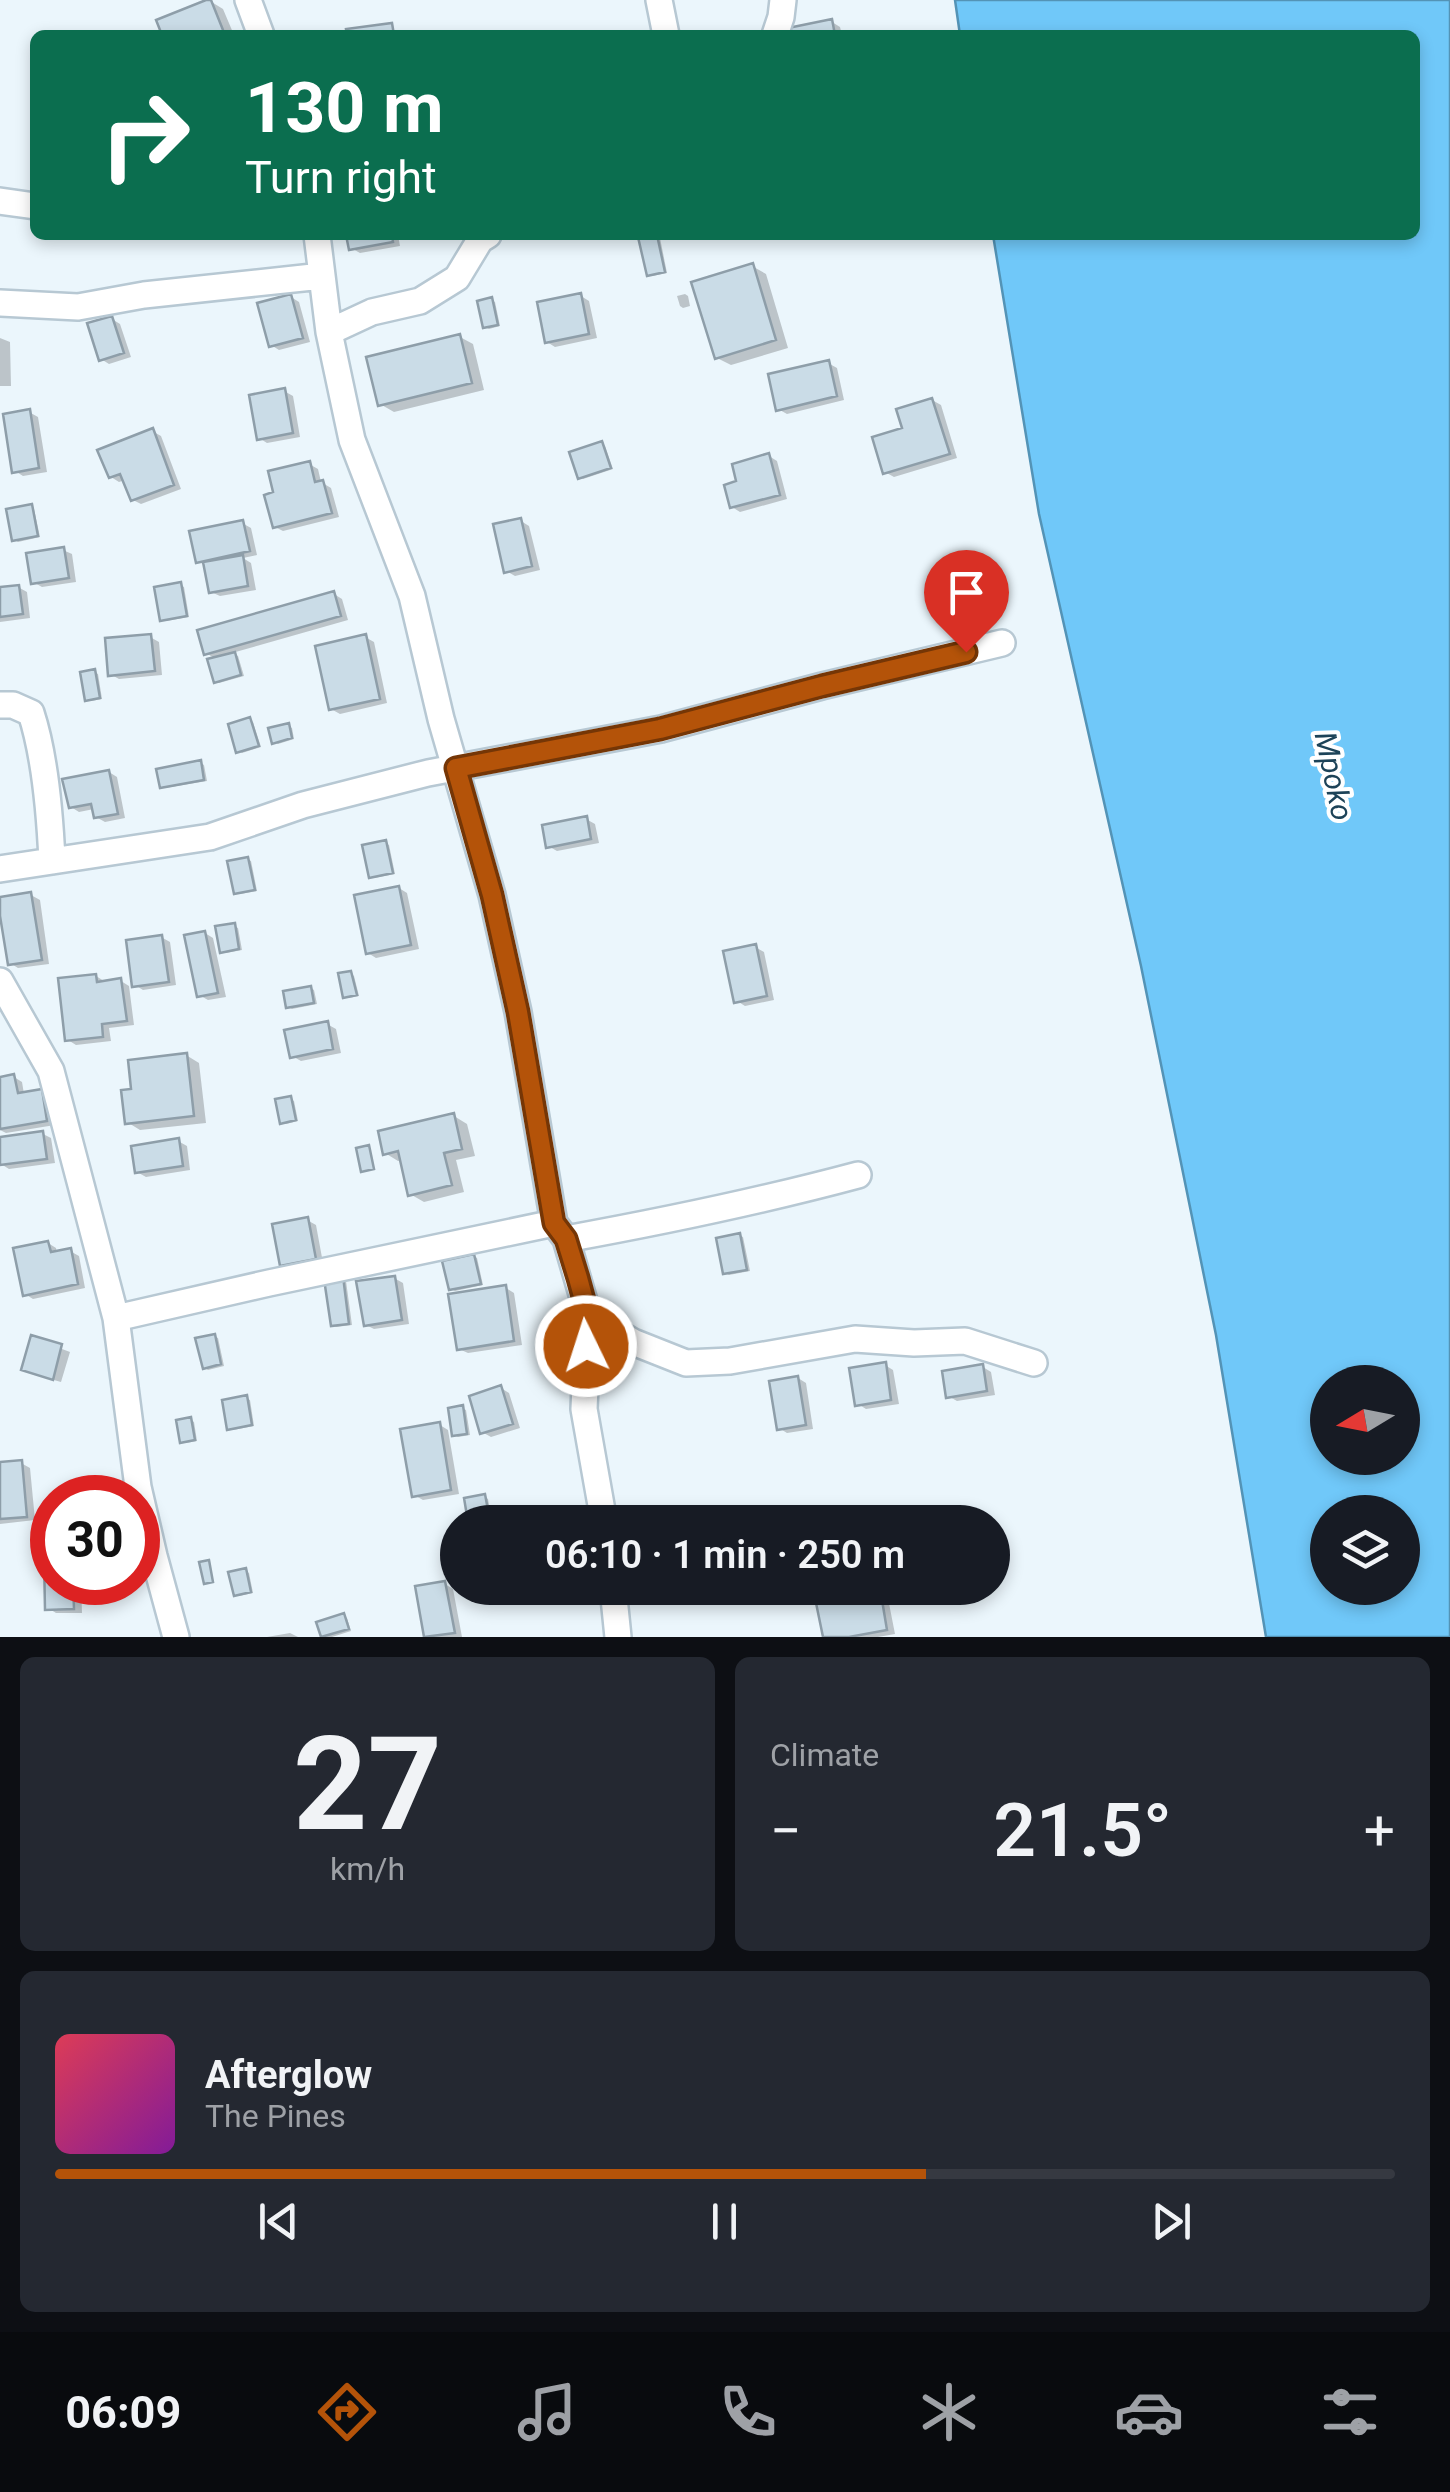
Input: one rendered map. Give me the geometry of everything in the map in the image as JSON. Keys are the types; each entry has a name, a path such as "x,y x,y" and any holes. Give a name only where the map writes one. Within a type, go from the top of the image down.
{"street":[{"path":"248,0 258,30"},
{"path":"659,0 665,30"},
{"path":"777,30 783,0"},
{"path":"0,201 30,205"},
{"path":"317,240 329,332 352,440 412,596 492,895 560,1231 588,1315 584,1409 601,1505"},
{"path":"329,332 372,312 420,300 457,278 480,240"},
{"path":"0,303 78,307 144,295 322,276"},
{"path":"0,870 210,838 303,805 456,768 660,729 1002,643"},
{"path":"0,705 12,705 31,714 38,736 52,861"},
{"path":"0,981 51,1071 116,1318 138,1487 176,1637"},
{"path":"116,1318 325,1270 735,1206 858,1175"},
{"path":"588,1315 633,1342 686,1363 730,1361 855,1339 965,1341 1034,1363"},
{"path":"615,1605 618,1637"}],"water":[{"name":"Mpoko","path":"955,0 1450,0 1450,1637 1266,1637 1216,1335 1141,966 1039,514 994,240 1420,240 1420,30 959,30"}],"building":[{"path":"211,0 223,30 160,30 156,20"},
{"path":"832,19 834,30 788,30"},
{"path":"392,23 393,30 346,30"},
{"path":"347,240 393,240 393,242 349,250"},
{"path":"639,240 658,240 665,272 647,276"},
{"path":"753,263 776,340 715,359 691,282"},
{"path":"581,293 589,334 545,343 537,302"},
{"path":"291,294 303,338 269,347 257,303"},
{"path":"492,297 498,325 483,328 477,301"},
{"path":"112,316 124,353 99,361 87,323"},
{"path":"460,334 472,383 378,406 366,357"},
{"path":"829,360 837,396 776,411 768,374"},
{"path":"285,388 293,433 257,440 249,395"},
{"path":"932,398 950,454 883,474 872,437 902,428 896,409"},
{"path":"30,409 39,468 12,473 3,414"},
{"path":"153,428 174,485 131,501 120,474 109,478 97,450"},
{"path":"602,441 611,468 578,479 569,452"},
{"path":"769,453 780,495 730,508 724,485 736,481 732,464"},
{"path":"310,461 315,482 323,480 332,513 273,528 264,495 273,492 268,471"},
{"path":"32,504 38,536 12,541 6,509"},
{"path":"521,518 532,566 504,573 493,524"},
{"path":"243,520 250,551 196,563 189,531"},
{"path":"64,547 69,578 31,584 26,553"},
{"path":"243,555 248,586 209,593 203,562"},
{"path":"181,582 187,616 160,621 154,587"},
{"path":"19,585 23,614 0,617 0,587"},
{"path":"334,591 341,616 204,655 197,630"},
{"path":"151,634 155,671 108,676 105,638"},
{"path":"366,634 380,699 329,710 315,646"},
{"path":"235,652 241,675 214,683 207,659"},
{"path":"95,669 100,698 85,701 80,672"},
{"path":"250,717 259,746 236,753 228,724"},
{"path":"289,723 292,738 272,744 268,728"},
{"path":"201,760 204,780 160,788 156,769"},
{"path":"109,770 118,814 94,818 91,804 69,808 62,779"},
{"path":"587,816 591,839 546,848 542,825"},
{"path":"386,840 393,873 369,878 362,845"},
{"path":"248,857 255,890 234,894 227,861"},
{"path":"399,886 411,945 366,954 354,895"},
{"path":"31,892 42,960 8,965 0,897"},
{"path":"235,923 239,949 220,953 215,926"},
{"path":"205,931 218,993 197,997 184,935"},
{"path":"162,935 169,982 132,987 126,940"},
{"path":"756,944 767,996 734,1003 723,951"},
{"path":"351,971 357,995 343,998 338,973"},
{"path":"96,974 97,982 121,978 127,1021 102,1024 103,1037 65,1041 58,978"},
{"path":"311,986 314,1003 286,1008 283,991"},
{"path":"328,1021 333,1049 290,1058 284,1030"},
{"path":"187,1053 194,1116 125,1124 121,1090 131,1089 128,1060"},
{"path":"14,1074 18,1093 42,1089 47,1121 0,1129 0,1077"},
{"path":"291,1096 296,1120 280,1124 275,1099"},
{"path":"454,1113 462,1149 444,1153 452,1185 408,1196 398,1151 383,1155 378,1131"},
{"path":"43,1131 47,1159 0,1165 0,1137"},
{"path":"179,1138 183,1166 135,1173 131,1146"},
{"path":"369,1145 374,1169 361,1172 356,1148"},
{"path":"308,1217 316,1259 280,1266 272,1224"},
{"path":"740,1233 747,1270 723,1274 716,1238"},
{"path":"48,1241 51,1252 71,1248 78,1284 23,1296 13,1248"},
{"path":"474,1254 481,1284 449,1290 442,1261"},
{"path":"343,1276 349,1324 331,1326 324,1279"},
{"path":"395,1276 402,1320 364,1326 356,1281"},
{"path":"506,1285 514,1341 457,1350 448,1294"},
{"path":"215,1334 221,1364 203,1369 195,1338"},
{"path":"31,1335 62,1344 53,1380 21,1370"},
{"path":"886,1362 891,1400 855,1406 849,1368"},
{"path":"983,1364 987,1391 946,1398 942,1371"},
{"path":"798,1376 806,1425 777,1430 769,1381"},
{"path":"501,1385 513,1424 480,1434 469,1396"},
{"path":"247,1395 252,1425 227,1430 222,1400"},
{"path":"463,1405 467,1434 452,1436 448,1408"},
{"path":"191,1417 195,1440 180,1443 176,1420"},
{"path":"440,1422 451,1490 412,1497 400,1429"},
{"path":"22,1460 27,1517 0,1519 0,1462"},
{"path":"485,1494 487,1505 465,1505 464,1498"},
{"path":"209,1560 213,1582 204,1584 199,1562"},
{"path":"246,1568 251,1592 234,1596 228,1572"},
{"path":"440,1582 440,1605 450,1605 455,1633 424,1637 415,1586"},
{"path":"45,1605 74,1605 74,1609 45,1610"},
{"path":"816,1605 883,1605 887,1630 823,1637"},
{"path":"344,1613 349,1629 321,1637 316,1622"}],"route":[{"path":"586,1346 588,1315 566,1239 554,1223 518,1012 492,895 456,768 660,729 966,652"}]}
